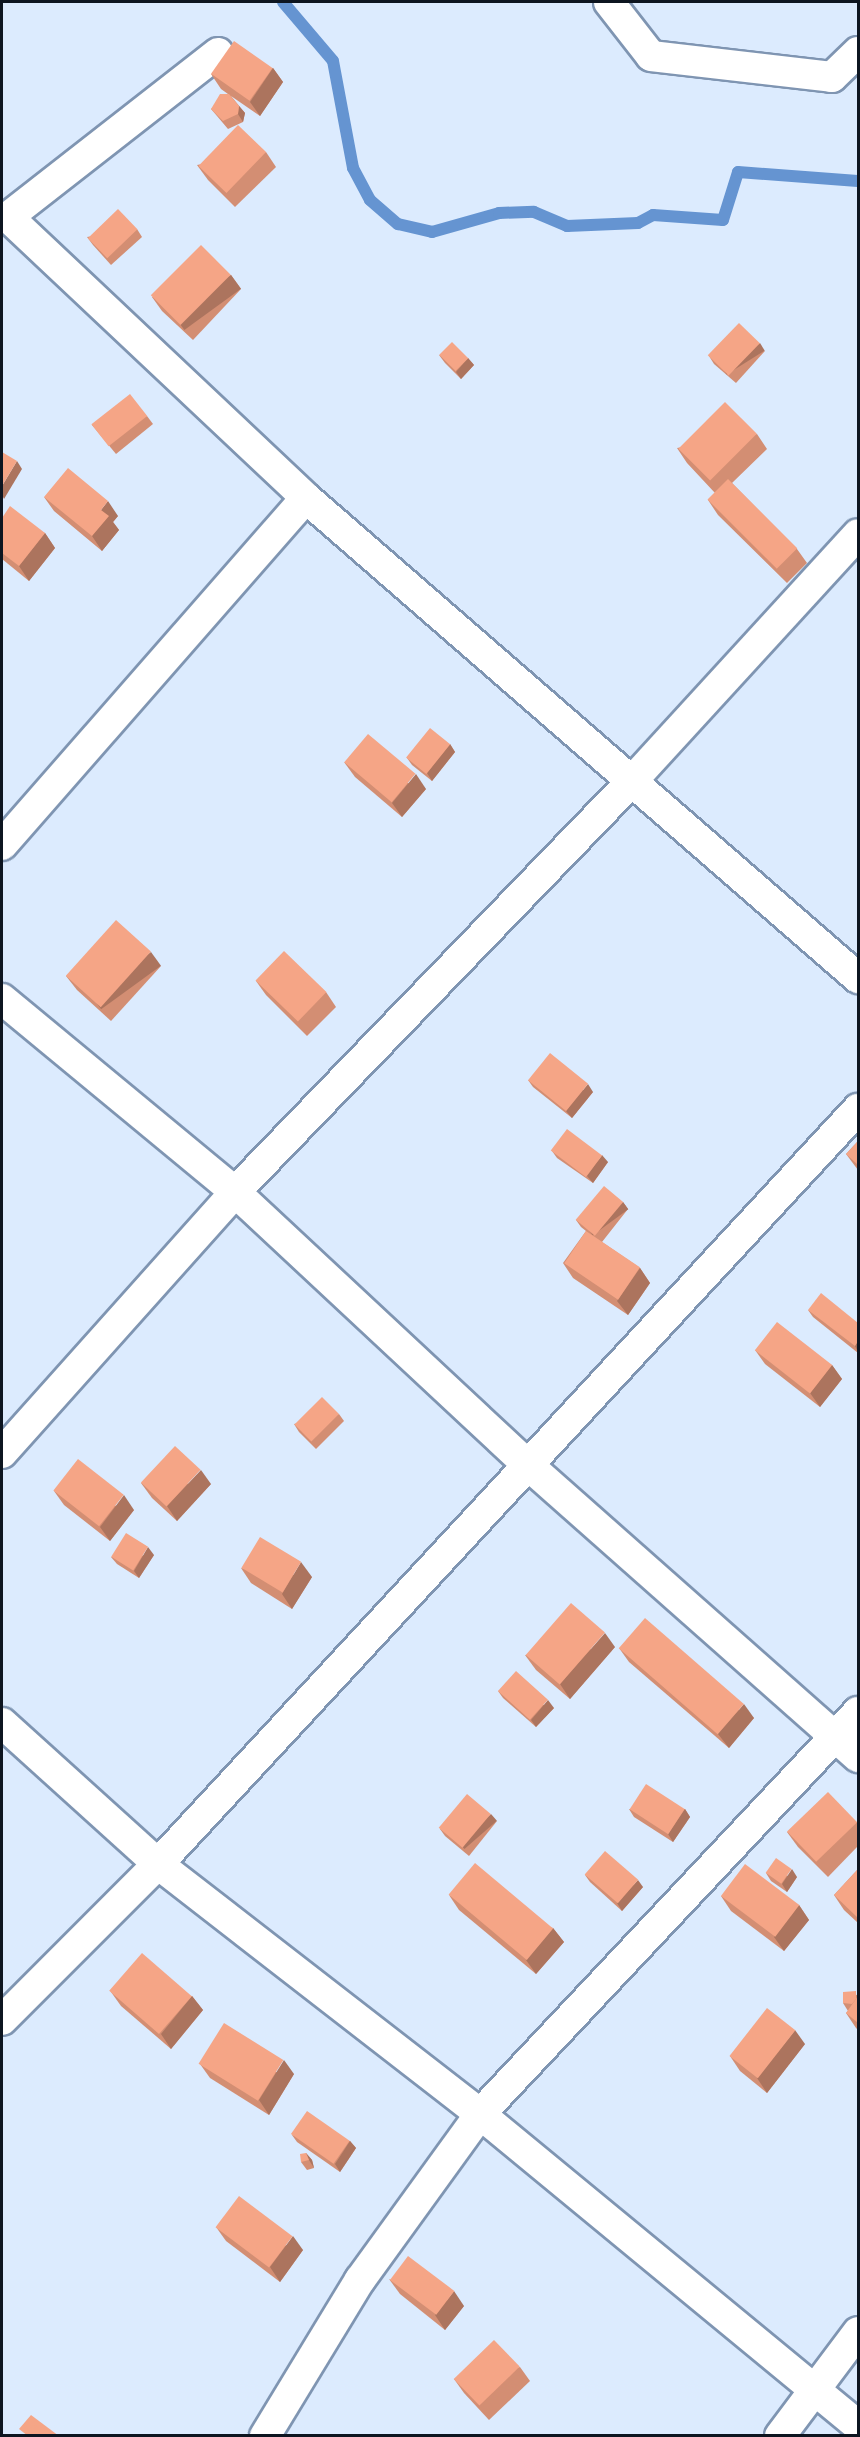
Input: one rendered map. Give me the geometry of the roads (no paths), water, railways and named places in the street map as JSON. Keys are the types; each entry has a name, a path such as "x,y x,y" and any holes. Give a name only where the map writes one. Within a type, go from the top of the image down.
{"street":[{"path":"609,2 651,56 832,77 858,52"},
{"path":"218,52 8,217 306,498 631,783 858,978"},
{"path":"2,846 306,498"},
{"path":"2,1453 235,1192 631,783 858,534"},
{"path":"2,999 235,1192 528,1465 858,1757"},
{"path":"2,2020 158,1864 858,1108"},
{"path":"265,2436 360,2280 480,2114 858,1712"},
{"path":"2,1723 158,1864 480,2114 814,2386 858,2426"},
{"path":"780,2436 814,2386 858,2332"}],"waterway":[{"path":"283,2 333,61 353,168 370,200 398,224 432,232 499,213 534,212 567,226 638,223 653,215 723,220 738,172 858,181"}]}
